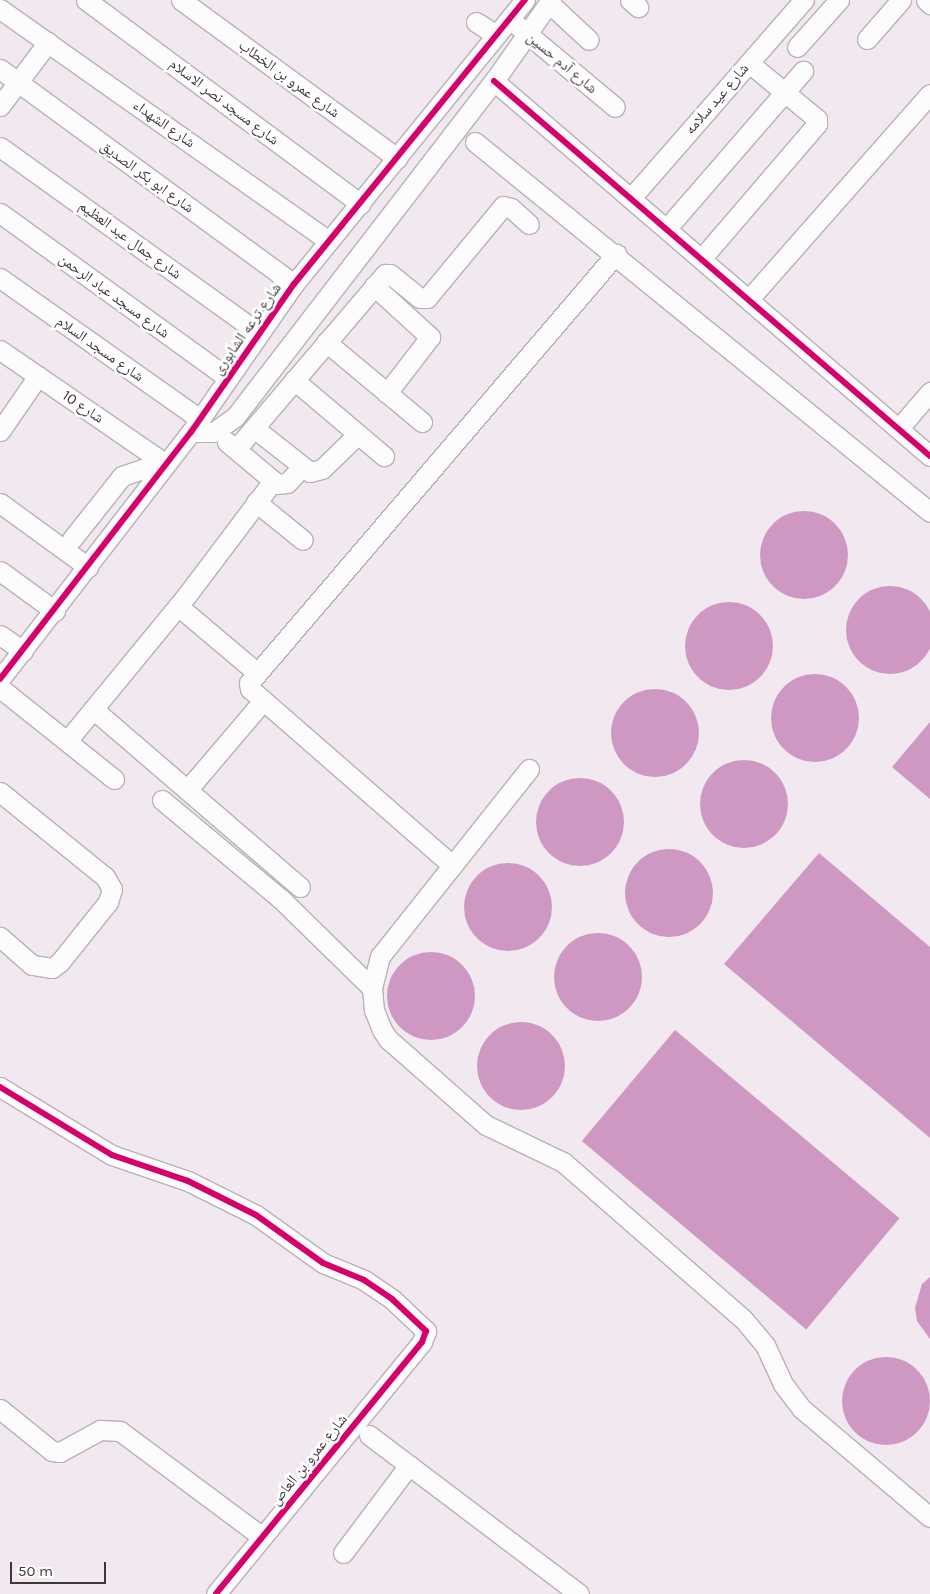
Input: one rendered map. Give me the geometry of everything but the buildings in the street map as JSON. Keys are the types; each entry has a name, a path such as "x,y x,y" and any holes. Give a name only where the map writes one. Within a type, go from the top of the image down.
{"street":[{"name":"شارع مسجد نصر الاسلام","path":"86,0 361,204"},
{"name":"شارع عمرو بن الخطاب","path":"181,0 397,158"},
{"name":"شارع ترعه الشابورى","path":"0,679 55,611 195,425 294,284 328,240 361,204 525,0"},
{"name":"شارع عيد سلامه","path":"631,198 804,0"},
{"path":"798,48 839,0"},
{"path":"866,39 901,0"},
{"path":"926,0 930,4"},
{"path":"214,432 235,417 492,84 550,1 590,40"},
{"name":"شارع الشهداء","path":"0,9 328,240"},
{"name":"شارع آدم حسين","path":"510,19 615,107"},
{"path":"476,22 496,35"},
{"path":"0,106 48,42"},
{"path":"702,258 817,124 817,119 749,63"},
{"name":"شارع ابو بكر الصديق","path":"0,69 294,284"},
{"path":"467,71 492,84 631,198 930,456"},
{"path":"667,228 802,71"},
{"path":"749,299 930,94"},
{"path":"475,142 616,254 930,512"},
{"name":"شارع جمال عبد العظيم","path":"0,146 259,333"},
{"path":"236,449 374,286 389,274 420,298 427,298 503,206 511,208 529,224"},
{"name":"شارع مسجد عباد الرحمن","path":"0,213 228,378"},
{"path":"452,865 249,686 256,672 616,254"},
{"name":"شارع مسجد السلام","path":"0,278 195,425"},
{"path":"374,286 430,337 387,393"},
{"path":"326,342 422,422"},
{"name":"شارع 10","path":"0,350 165,463"},
{"path":"0,431 38,376"},
{"path":"294,380 384,456"},
{"path":"899,428 930,392"},
{"path":"195,425 214,432 272,481 287,484 301,468"},
{"path":"254,428 301,468 310,472 322,469 358,434"},
{"path":"72,539 122,476 165,463"},
{"path":"67,741 182,600 272,481"},
{"path":"0,502 88,567"},
{"path":"256,502 303,540"},
{"path":"0,571 55,611"},
{"path":"182,600 256,672"},
{"path":"0,634 23,651"},
{"path":"0,688 114,779"},
{"path":"188,789 264,701"},
{"path":"93,709 300,887"},
{"path":"529,769 380,956 372,988 377,1020 388,1039 486,1125 549,1153 577,1172 752,1328 765,1345 789,1393 802,1409 930,1517"},
{"path":"0,792 106,876 112,889 108,902 60,962 52,968 32,964 0,937"},
{"path":"162,800 281,899 372,988"},
{"name":"شارع عمرو بن العاص","path":"0,1087 112,1155 188,1181 256,1215 323,1263 364,1280 423,1326 426,1331 422,1342 216,1594"},
{"path":"0,1409 52,1451 60,1452 100,1430 120,1431 262,1537"},
{"path":"369,1435 579,1594"},
{"path":"343,1553 409,1465"}],"shaded area":[{"path":"795,511 813,511 829,518 841,530 848,546 848,564 841,580 829,592 813,599 795,599 779,592 767,580 760,564 760,546 767,530 779,518"},
{"path":"890,586 907,590 921,599 930,613 934,630 930,647 921,661 907,670 890,674 873,670 859,661 850,647 846,630 850,613 859,599 873,590"},
{"path":"720,602 738,602 754,609 766,621 773,637 773,655 766,671 754,683 738,690 720,690 704,683 692,671 685,655 685,637 692,621 704,609"},
{"path":"806,674 824,674 840,681 852,693 859,709 859,727 852,743 840,755 824,762 806,762 790,755 778,743 771,727 771,709 778,693 790,681"},
{"path":"646,689 664,689 680,696 692,708 699,724 699,742 692,758 680,770 664,777 646,777 630,770 618,758 611,742 611,724 618,708 630,696"},
{"path":"930,722 930,799 892,767"},
{"path":"735,760 753,760 769,767 781,779 788,795 788,813 781,829 769,841 753,848 735,848 719,841 707,829 700,813 700,795 707,779 719,767"},
{"path":"571,778 589,778 605,785 617,797 624,813 624,831 617,847 605,859 589,866 571,866 555,859 543,847 536,831 536,813 543,797 555,785"},
{"path":"660,849 678,849 694,856 706,868 713,884 713,902 706,918 694,930 678,937 660,937 644,930 632,918 625,902 625,884 632,868 644,856"},
{"path":"819,853 930,947 930,1138 724,964"},
{"path":"499,863 517,863 533,870 545,882 552,898 552,916 545,932 533,944 517,951 499,951 483,944 471,932 464,916 464,898 471,882 483,870"},
{"path":"589,933 607,933 623,940 635,952 642,968 642,986 635,1002 623,1014 607,1021 589,1021 573,1014 561,1002 554,986 554,968 561,952 573,940"},
{"path":"422,952 440,952 456,959 468,971 475,987 475,1005 468,1021 456,1033 440,1040 422,1040 406,1033 394,1021 387,1005 387,987 394,971 406,959"},
{"path":"512,1022 530,1022 546,1029 558,1041 565,1057 565,1075 558,1091 546,1103 530,1110 512,1110 496,1103 484,1091 477,1075 477,1057 484,1041 496,1029"},
{"path":"675,1030 899,1218 806,1329 582,1141"},
{"path":"930,1277 930,1339 917,1321 915,1308 922,1284"},
{"path":"886,1357 903,1360 911,1364 923,1376 927,1384 930,1401 927,1418 923,1426 911,1438 903,1442 886,1445 869,1442 861,1438 849,1426 845,1418 842,1401 845,1384 849,1376 861,1364 869,1360"}],"cycle path":[{"path":"0,679 191,432 294,284 525,0"},
{"path":"494,81 930,456"},
{"path":"0,1087 112,1155 188,1181 256,1215 323,1263 364,1280 392,1299 426,1331 422,1342 216,1594"}]}
